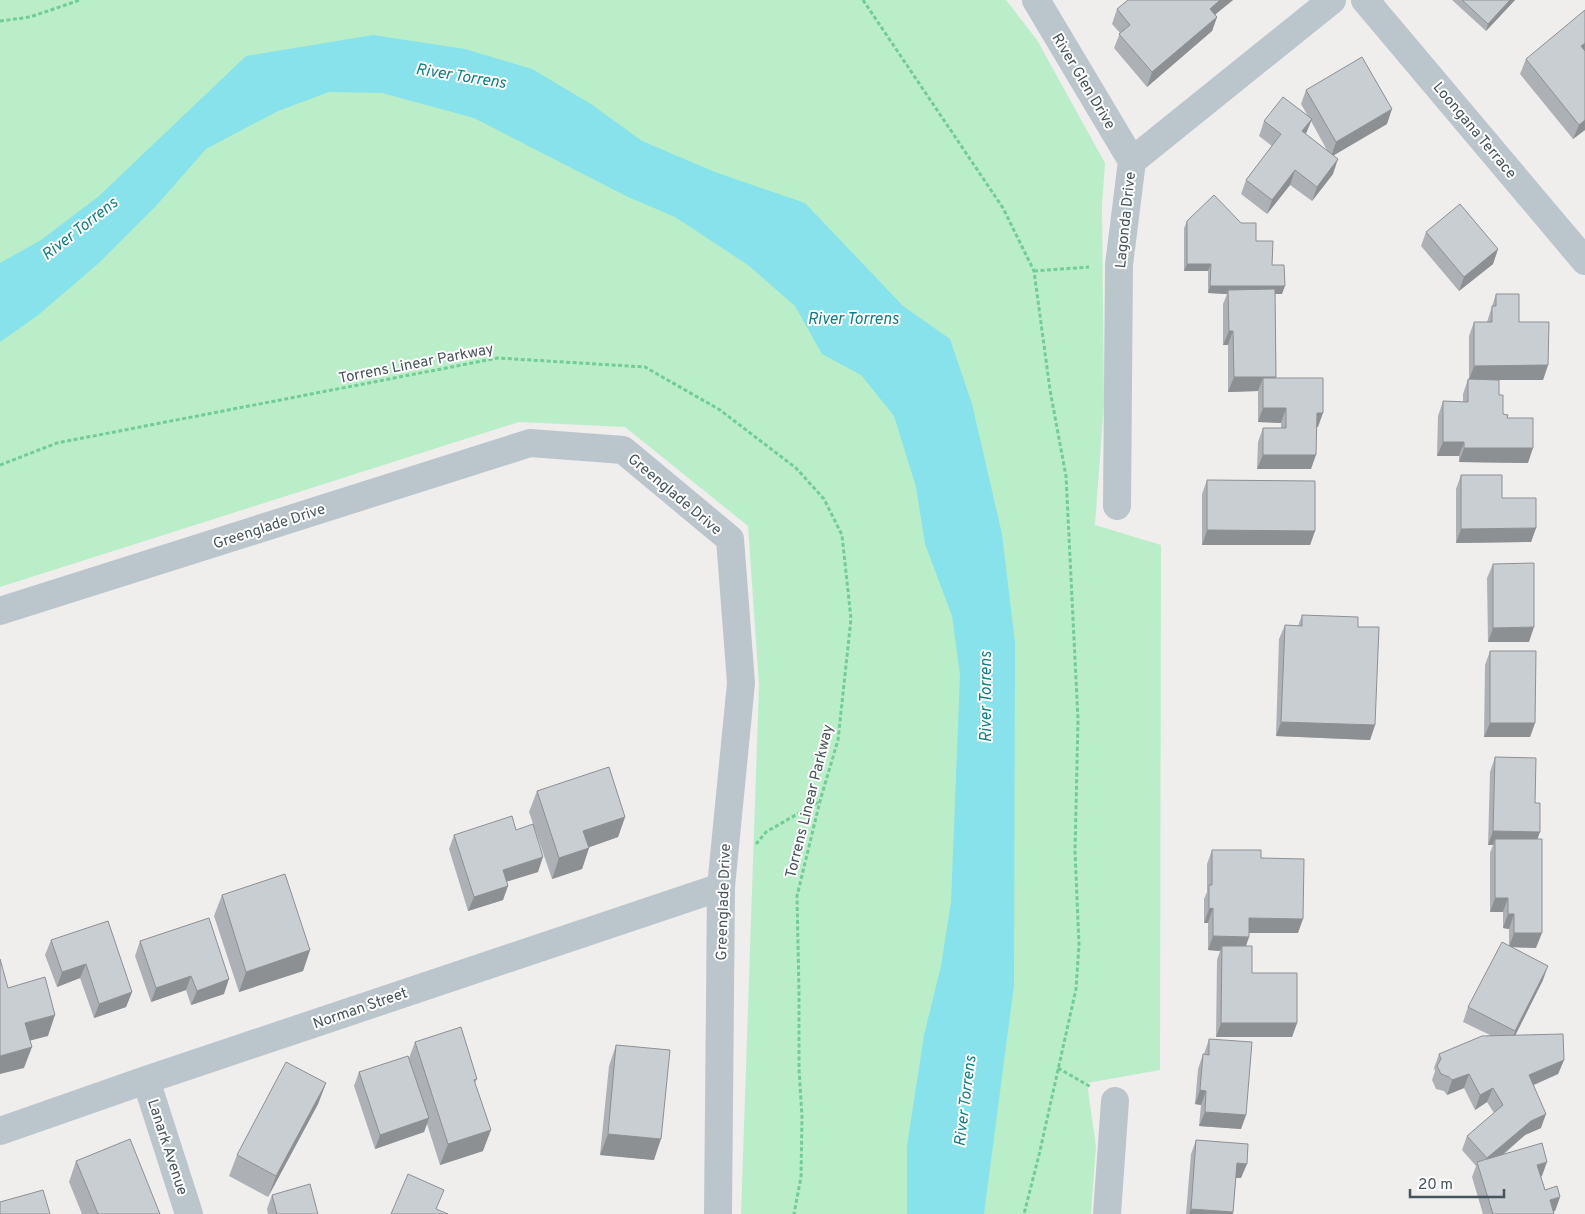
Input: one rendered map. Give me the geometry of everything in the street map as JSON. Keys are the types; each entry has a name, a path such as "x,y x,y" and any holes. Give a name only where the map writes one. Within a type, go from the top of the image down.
{"street":[{"name":"River Glen Drive","path":"1036,0 1132,161"},
{"name":"Lagonda Drive","path":"1117,506 1119,265 1132,161 1332,0"},
{"name":"Loongana Terrace","path":"1365,0 1585,261"},
{"name":"Greenglade Drive","path":"0,611 530,443 623,450 730,539 741,683 721,886 718,1214"},
{"name":"Norman Street","path":"0,1131 721,886"},
{"name":"Lanark Avenue","path":"146,1080 189,1214"},
{"path":"1107,1214 1115,1102"}],"path":[{"path":"0,21 30,17 80,0"},
{"path":"864,0 1003,208 1034,271 1050,390 1066,476 1078,720 1075,851 1079,945 1076,989 1024,1214"},
{"path":"1034,271 1119,265"},
{"name":"Torrens Linear Parkway","path":"0,465 57,443 498,358 644,368 720,410 796,468 824,499 842,535 851,618 838,740 820,801 797,896 799,1069 802,1125 801,1177 794,1214"},
{"path":"754,846 766,832 820,801"},
{"path":"1058,1068 1115,1102"}],"green space":[{"path":"0,0 1006,0 1037,40 1105,163 1102,205 1104,403 1095,525 1161,545 1160,1070 1087,1083 1096,1147 1091,1214 741,1214 759,685 748,526 625,427 519,422 0,587"}],"water":[{"name":"River Torrens","path":"373,35 465,49 532,69 591,104 642,141 715,172 805,203 903,306 950,339 972,404 1002,534 1015,643 1014,985 984,1214 907,1214 907,1146 924,1035 941,966 951,902 960,675 952,616 925,544 916,487 894,416 861,375 822,354 795,306 748,265 675,217 626,196 474,118 382,93 329,92 278,111 206,149 156,206 100,262 37,316 0,342 0,263 41,240 99,196 246,56"}],"building":[{"path":"1128,0 1220,0 1210,9 1217,17 1152,72 1119,34 1130,25 1117,9"},
{"path":"1462,0 1510,0 1488,24"},
{"path":"1585,10 1585,43 1581,46 1585,51 1585,120 1579,125 1526,59"},
{"path":"1362,57 1392,109 1336,142 1306,90"},
{"path":"1283,97 1312,119 1302,131 1338,159 1317,187 1295,170 1272,200 1246,180 1281,134 1264,121"},
{"path":"1214,195 1241,223 1256,223 1256,241 1273,241 1272,265 1284,265 1285,286 1210,286 1211,264 1187,264 1187,221"},
{"path":"1460,204 1498,249 1464,277 1426,232"},
{"path":"1275,289 1276,377 1234,377 1233,331 1229,331 1228,290"},
{"path":"1496,294 1519,294 1519,322 1549,322 1548,365 1474,366 1474,322 1492,322 1492,306 1496,306"},
{"path":"1263,378 1323,378 1323,413 1317,413 1316,455 1263,455 1263,428 1286,428 1286,408 1263,408"},
{"path":"1468,379 1499,380 1499,395 1503,395 1503,414 1508,415 1507,418 1533,418 1533,448 1464,448 1464,442 1443,442 1443,401 1468,402"},
{"path":"1461,475 1502,475 1502,498 1536,498 1536,528 1461,529"},
{"path":"1207,480 1315,481 1315,531 1207,530"},
{"path":"1534,563 1534,627 1493,628 1493,564"},
{"path":"1302,615 1358,617 1358,627 1379,627 1375,725 1281,722 1285,625 1302,626"},
{"path":"1490,651 1536,651 1535,723 1490,723"},
{"path":"1495,757 1536,758 1535,803 1540,803 1540,832 1493,831"},
{"path":"609,767 625,817 583,831 589,848 559,858 537,791"},
{"path":"512,816 516,830 533,824 543,857 503,870 508,886 474,897 454,835"},
{"path":"1495,839 1542,839 1542,933 1514,933 1514,914 1508,914 1508,898 1495,898"},
{"path":"1212,850 1261,850 1261,858 1304,859 1303,919 1249,918 1249,937 1213,936 1213,908 1209,909 1209,885 1212,885"},
{"path":"285,874 310,950 246,972 222,895"},
{"path":"209,918 229,979 197,991 191,976 156,988 140,941"},
{"path":"108,921 132,992 99,1004 86,964 62,972 51,940"},
{"path":"1502,942 1548,966 1515,1031 1468,1007"},
{"path":"1222,946 1252,946 1252,973 1297,973 1297,1023 1221,1023"},
{"path":"0,959 8,988 45,977 55,1015 25,1023 32,1047 0,1056"},
{"path":"461,1027 477,1079 474,1080 491,1130 448,1144 415,1042"},
{"path":"1563,1034 1564,1060 1529,1075 1546,1114 1531,1121 1487,1158 1467,1136 1503,1105 1493,1088 1480,1095 1469,1074 1452,1080 1441,1074 1437,1066 1441,1059 1439,1054 1482,1036"},
{"path":"1209,1039 1252,1042 1246,1115 1205,1112 1206,1091 1200,1090 1203,1054 1209,1055"},
{"path":"616,1045 670,1050 661,1139 608,1134"},
{"path":"408,1056 429,1118 380,1135 359,1072"},
{"path":"286,1062 326,1083 276,1176 237,1155"},
{"path":"130,1139 160,1214 98,1214 76,1161"},
{"path":"1196,1140 1248,1144 1247,1164 1237,1163 1233,1212 1191,1209"},
{"path":"1542,1143 1547,1162 1537,1165 1545,1190 1557,1186 1560,1197 1550,1200 1554,1214 1493,1214 1477,1162"},
{"path":"408,1174 444,1190 436,1209 448,1214 391,1214"},
{"path":"310,1184 318,1214 277,1214 272,1195"},
{"path":"43,1190 50,1214 0,1214 0,1202"}]}
